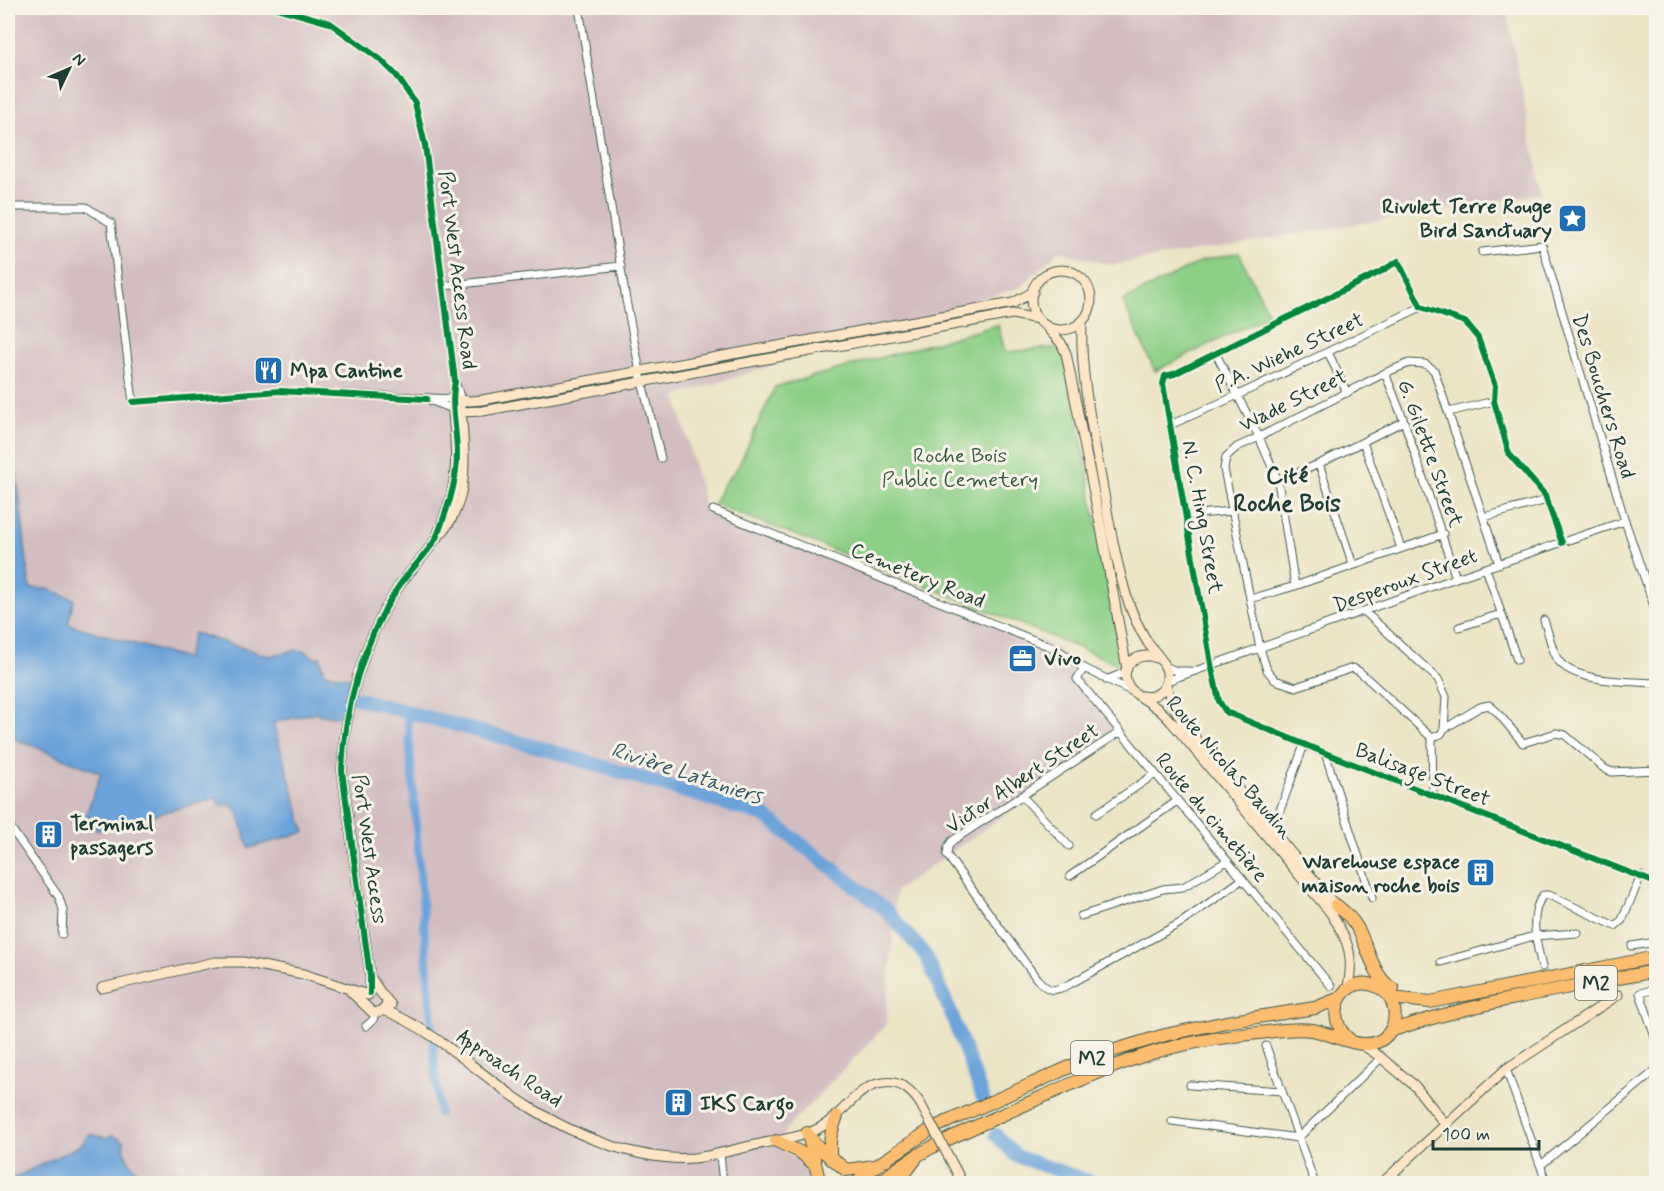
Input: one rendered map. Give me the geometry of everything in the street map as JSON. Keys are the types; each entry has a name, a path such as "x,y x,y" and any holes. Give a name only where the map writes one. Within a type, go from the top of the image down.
{"highway":[{"path":"1336,905 1357,927 1383,981 1402,995 1424,998 1493,989"},
{"name":"M2","path":"1390,998 1430,1002 1656,957"},
{"name":"M2","path":"878,1184 926,1149 1089,1076 1157,1051 1270,1031 1311,1030 1355,1042 1375,1043 1389,1033 1426,1019 1535,994 1656,971"},
{"name":"M2","path":"855,1184 876,1166 933,1128 1092,1057 1166,1035 1226,1022 1315,1008 1362,984 1378,987"},
{"path":"1378,987 1390,998 1395,1015 1389,1033"},
{"path":"1343,994 1337,1005 1336,1021 1343,1035 1355,1042"},
{"path":"831,1159 828,1145 829,1135 837,1116"},
{"path":"807,1133 818,1147 846,1170 876,1166"},
{"path":"807,1133 820,1184"},
{"path":"776,1141 800,1152 815,1165"},
{"path":"897,1184 926,1149"}],"main road":[{"path":"1063,271 1073,273 1082,279 1091,297 1090,307 1082,322 1081,357 1086,391 1122,580 1139,628 1164,665 1167,682 1159,693 1153,696 1136,694 1126,680 1127,671 1102,533 1066,353 1061,343 1033,310 1033,292 1037,283 1044,276 1063,271"},
{"path":"1033,292 1013,303 482,400 457,399 457,411 483,411 1012,314 1063,330 1082,322"},
{"name":"Port West Access","path":"371,996 342,771 346,726 362,663 378,621 398,588 449,525 461,495 465,447 457,411"},
{"path":"1127,671 1133,660 1146,655 1159,659 1164,665"},
{"name":"Route Nicolas Baudin","path":"1167,682 1172,703 1185,726 1336,905 1353,930 1378,987"},
{"name":"Route Nicolas Baudin","path":"1136,694 1163,713 1174,725 1330,912 1342,930 1351,958 1343,994"},
{"path":"102,988 215,962 243,962 303,974 371,996 384,995 382,1008 368,1009 371,996"},
{"path":"1382,1184 1506,1069 1618,995"},
{"name":"Approach Road","path":"382,1008 403,1018 441,1043 531,1108 604,1143 671,1158 720,1155 807,1133 837,1116 858,1095 881,1083 894,1082 907,1088 920,1103 963,1184"},
{"path":"1380,1057 1389,1033"},
{"path":"1355,1042 1380,1057 1415,1086 1445,1124"}],"street":[{"name":"Port West Access Road","path":"277,8 330,23 381,60 396,76 415,103 425,145 457,399"},
{"path":"579,8 642,382 661,458"},
{"path":"8,207 86,207 111,223 133,402 280,391 457,399"},
{"name":"Des Bouchers Road","path":"1482,252 1542,245 1625,521 1656,612"},
{"path":"1295,586 1278,482 1259,437 1216,354 1398,261 1421,306 1465,322 1478,338 1495,386 1494,401 1509,454 1545,495 1562,543"},
{"path":"443,286 621,266"},
{"name":"P.A. Wiehe Street","path":"1170,425 1238,395 1421,306"},
{"path":"1328,352 1347,393"},
{"name":"N. C. Hing Street","path":"1210,664 1163,384 1165,376 1216,354"},
{"name":"Wade Street","path":"1432,738 1353,668 1296,687 1275,680 1267,670 1260,648 1224,470 1226,457 1237,447 1409,363 1425,364 1434,370 1449,412"},
{"name":"G. Gilette Street","path":"1385,373 1404,421 1456,578"},
{"path":"427,399 457,411"},
{"path":"1494,401 1449,412 1499,564"},
{"path":"1278,482 1404,421"},
{"path":"1363,442 1401,548"},
{"path":"1319,464 1353,565"},
{"path":"1484,517 1547,500"},
{"name":"Cemetery Road","path":"713,510 1058,650 1084,668 1136,694"},
{"path":"1185,515 1233,511"},
{"name":"Desperoux Street","path":"1167,682 1210,664 1625,521"},
{"path":"1250,599 1295,586 1443,534"},
{"path":"1486,568 1517,660"},
{"path":"1365,612 1438,679 1446,697 1444,729"},
{"path":"1459,627 1501,614"},
{"path":"1544,620 1557,660 1581,676 1656,683"},
{"name":"Balisage Street","path":"1210,664 1219,700 1226,712 1304,745 1656,883"},
{"path":"1164,665 1176,670 1196,670"},
{"name":"Route du cimetière","path":"1084,668 1077,679 1331,986"},
{"path":"1106,680 1127,671"},
{"path":"1434,795 1432,738 1480,707 1489,705 1523,743 1556,733 1565,735 1605,769 1612,772 1656,770"},
{"name":"Victor Albert Street","path":"1120,732 952,841 948,847 947,855 1046,988 1059,990 1121,957 1182,922 1243,879"},
{"path":"1276,821 1304,745"},
{"path":"1325,753 1372,898"},
{"path":"1096,814 1155,774"},
{"path":"1023,797 1069,846"},
{"path":"1070,876 1177,801"},
{"path":"8,824 59,897 63,910 63,934"},
{"path":"1081,916 1163,888 1183,887 1227,861"},
{"path":"1542,968 1534,936 1538,902 1543,895 1549,895 1615,926 1622,920 1641,876"},
{"path":"1441,962 1534,936 1578,933"},
{"path":"1632,946 1656,942"},
{"path":"1656,989 1640,993 1656,1040"},
{"path":"366,1026 382,1008"},
{"path":"1266,1046 1315,1184"},
{"path":"1298,1138 1380,1057"},
{"path":"1506,1069 1547,1184"},
{"path":"1541,1166 1656,1070"},
{"path":"1190,1085 1282,1091"},
{"path":"1172,1120 1298,1138"},
{"path":"720,1155 723,1184"},
{"path":"1391,1174 1406,1184"}],"shaded area":[{"path":"8,8 1506,8 1542,193 1112,265 1059,251 1020,287 676,396 706,511 1056,647 1122,732 896,891 886,1025 785,1130 782,1150 794,1155 812,1170 815,1183 138,1183 143,1177 131,1165 117,1139 112,1135 107,1138 89,1134 81,1145 8,1181 8,736 101,773 86,815 97,830 217,798 239,812 249,847 305,831 273,722 316,712 350,678 325,673 307,652 297,650 269,656 195,633 187,659 68,624 55,592 49,589 30,588 8,402"}],"green space":[{"path":"1239,253 1269,315 1155,371 1123,301 1202,261"},
{"name":"Roche Bois Public Cemetery","path":"998,325 1005,352 1061,347 1074,400 1123,666 919,583 714,504 723,485 738,467 775,387"}],"water":[{"path":"8,402 30,588 49,589 74,599 68,624 186,659 194,633 269,656 297,650 307,652 314,658 320,657 325,673 351,678 342,716 321,715 316,712 273,723 305,832 249,848 238,812 230,804 220,806 217,798 97,830 86,815 101,773 8,736"},
{"path":"89,1134 107,1138 112,1135 124,1141 127,1157 143,1177 140,1182 8,1183 81,1145"}],"waterway":[{"name":"Rivière Lataniers","path":"348,696 538,747 765,816 886,910 926,956 983,1098"},
{"path":"407,711 439,1114"},
{"name":"Rivière Lataniers","path":"996,1135 1016,1156 1097,1184"}],"cycle path":[{"path":"277,8 330,23 381,60 397,76 415,103 425,145 455,381 453,399 457,459 450,499 436,538 397,589 374,631 358,676 347,723 342,771 370,976 370,993"},
{"path":"1562,543 1545,495 1509,454 1494,401 1495,386 1478,338 1465,322 1421,307 1398,261 1174,374 1165,376 1163,384 1211,664 1219,701 1226,712 1656,883"},
{"path":"133,402 280,391 427,399"}],"place":[{"name":"Rivulet Terre Rouge Bird Sanctuary","path":"1573,218"},
{"name":"Mpa Cantine","path":"269,370"},
{"name":"Vivo","path":"1023,658"},
{"name":"Terminal passagers","path":"49,835"},
{"name":"Warehouse espace maison roche bois","path":"1481,873"},
{"name":"IKS Cargo","path":"679,1103"}],"district":[{"name":"Cité Roche Bois","path":"1287,489"}]}
